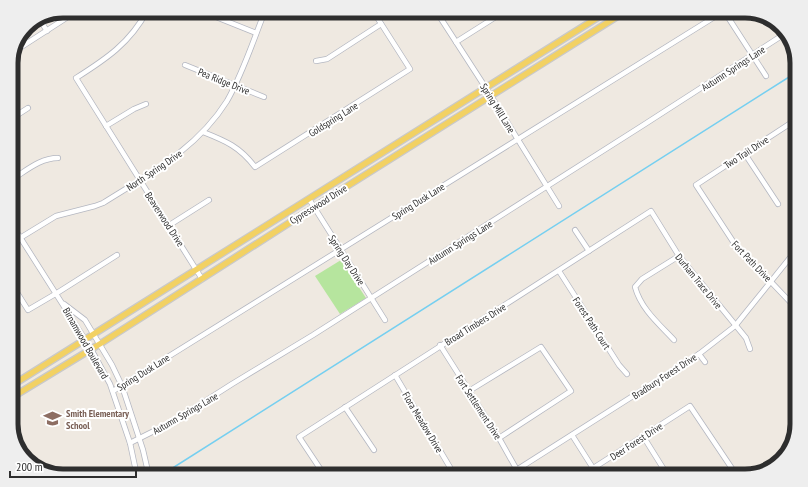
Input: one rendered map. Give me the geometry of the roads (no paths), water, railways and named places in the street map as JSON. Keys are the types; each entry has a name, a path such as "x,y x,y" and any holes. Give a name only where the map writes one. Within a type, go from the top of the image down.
{"main road":[{"name":"Cypresswood Drive","path":"18,382 597,18"},
{"name":"Cypresswood Drive","path":"18,393 100,344 314,207 615,18"},
{"path":"592,21 597,29"},
{"path":"397,143 403,152"},
{"path":"22,379 28,387"}],"street":[{"path":"22,47 66,18"},
{"name":"Beaverwood Drive","path":"143,18 134,32 118,49 100,63 76,78 202,279"},
{"path":"219,18 256,33"},
{"name":"North Spring Drive","path":"20,238 56,216 103,203 177,156 203,132 220,111 235,85 262,18"},
{"path":"316,61 327,59 382,24 378,18"},
{"name":"Spring Mill Lane","path":"441,18 486,87 517,140 559,206"},
{"path":"456,42 494,18"},
{"name":"Spring Dusk Lane","path":"113,391 713,18"},
{"path":"728,18 766,76"},
{"path":"42,23 47,31"},
{"name":"Goldspring Lane","path":"203,132 234,146 245,155 255,167 410,69 382,24"},
{"name":"Autumn Springs Lane","path":"130,443 174,421 372,298 781,36"},
{"name":"Pea Ridge Drive","path":"185,65 264,97"},
{"path":"106,126 146,104"},
{"path":"18,114 28,108"},
{"name":"Two Trail Drive","path":"696,185 790,124"},
{"path":"746,152 745,154 778,204"},
{"path":"18,176 43,160 48,158 58,158"},
{"name":"Fort Path Drive","path":"696,185 734,243 772,281 790,302"},
{"name":"Spring Day Drive","path":"309,199 340,250 386,320"},
{"path":"168,226 208,200"},
{"name":"Broad Timbers Drive","path":"321,469 300,437 440,345 559,271 651,211"},
{"name":"Durham Trace Drive","path":"651,211 679,256 746,338 750,349"},
{"path":"575,230 588,251"},
{"name":"Birnamwood Boulevard","path":"18,235 92,349 110,384 130,443 135,469"},
{"path":"18,294 28,310 117,255"},
{"path":"674,340 651,316 638,297 635,287 642,279 679,256"},
{"name":"Bradbury Forest Drive","path":"519,469 699,354 735,326 790,258"},
{"name":"Forest Path Court","path":"559,271 619,365 627,374"},
{"name":"Birnamwood Boulevard","path":"63,303 85,320 95,334 122,386 147,469"},
{"name":"Fort Settlement Drive","path":"440,345 499,438 516,469"},
{"path":"469,391 541,347 571,392 499,438"},
{"path":"699,354 705,362"},
{"name":"Flora Meadow Drive","path":"395,375 451,469"},
{"name":"Deer Forest Drive","path":"593,468 690,406 732,469"},
{"path":"345,407 374,450"},
{"path":"572,435 593,468"},
{"path":"643,436 664,469"}],"waterway":[{"path":"171,469 790,76"}],"place":[{"name":"Smith Elementary School","path":"53,419"}]}
